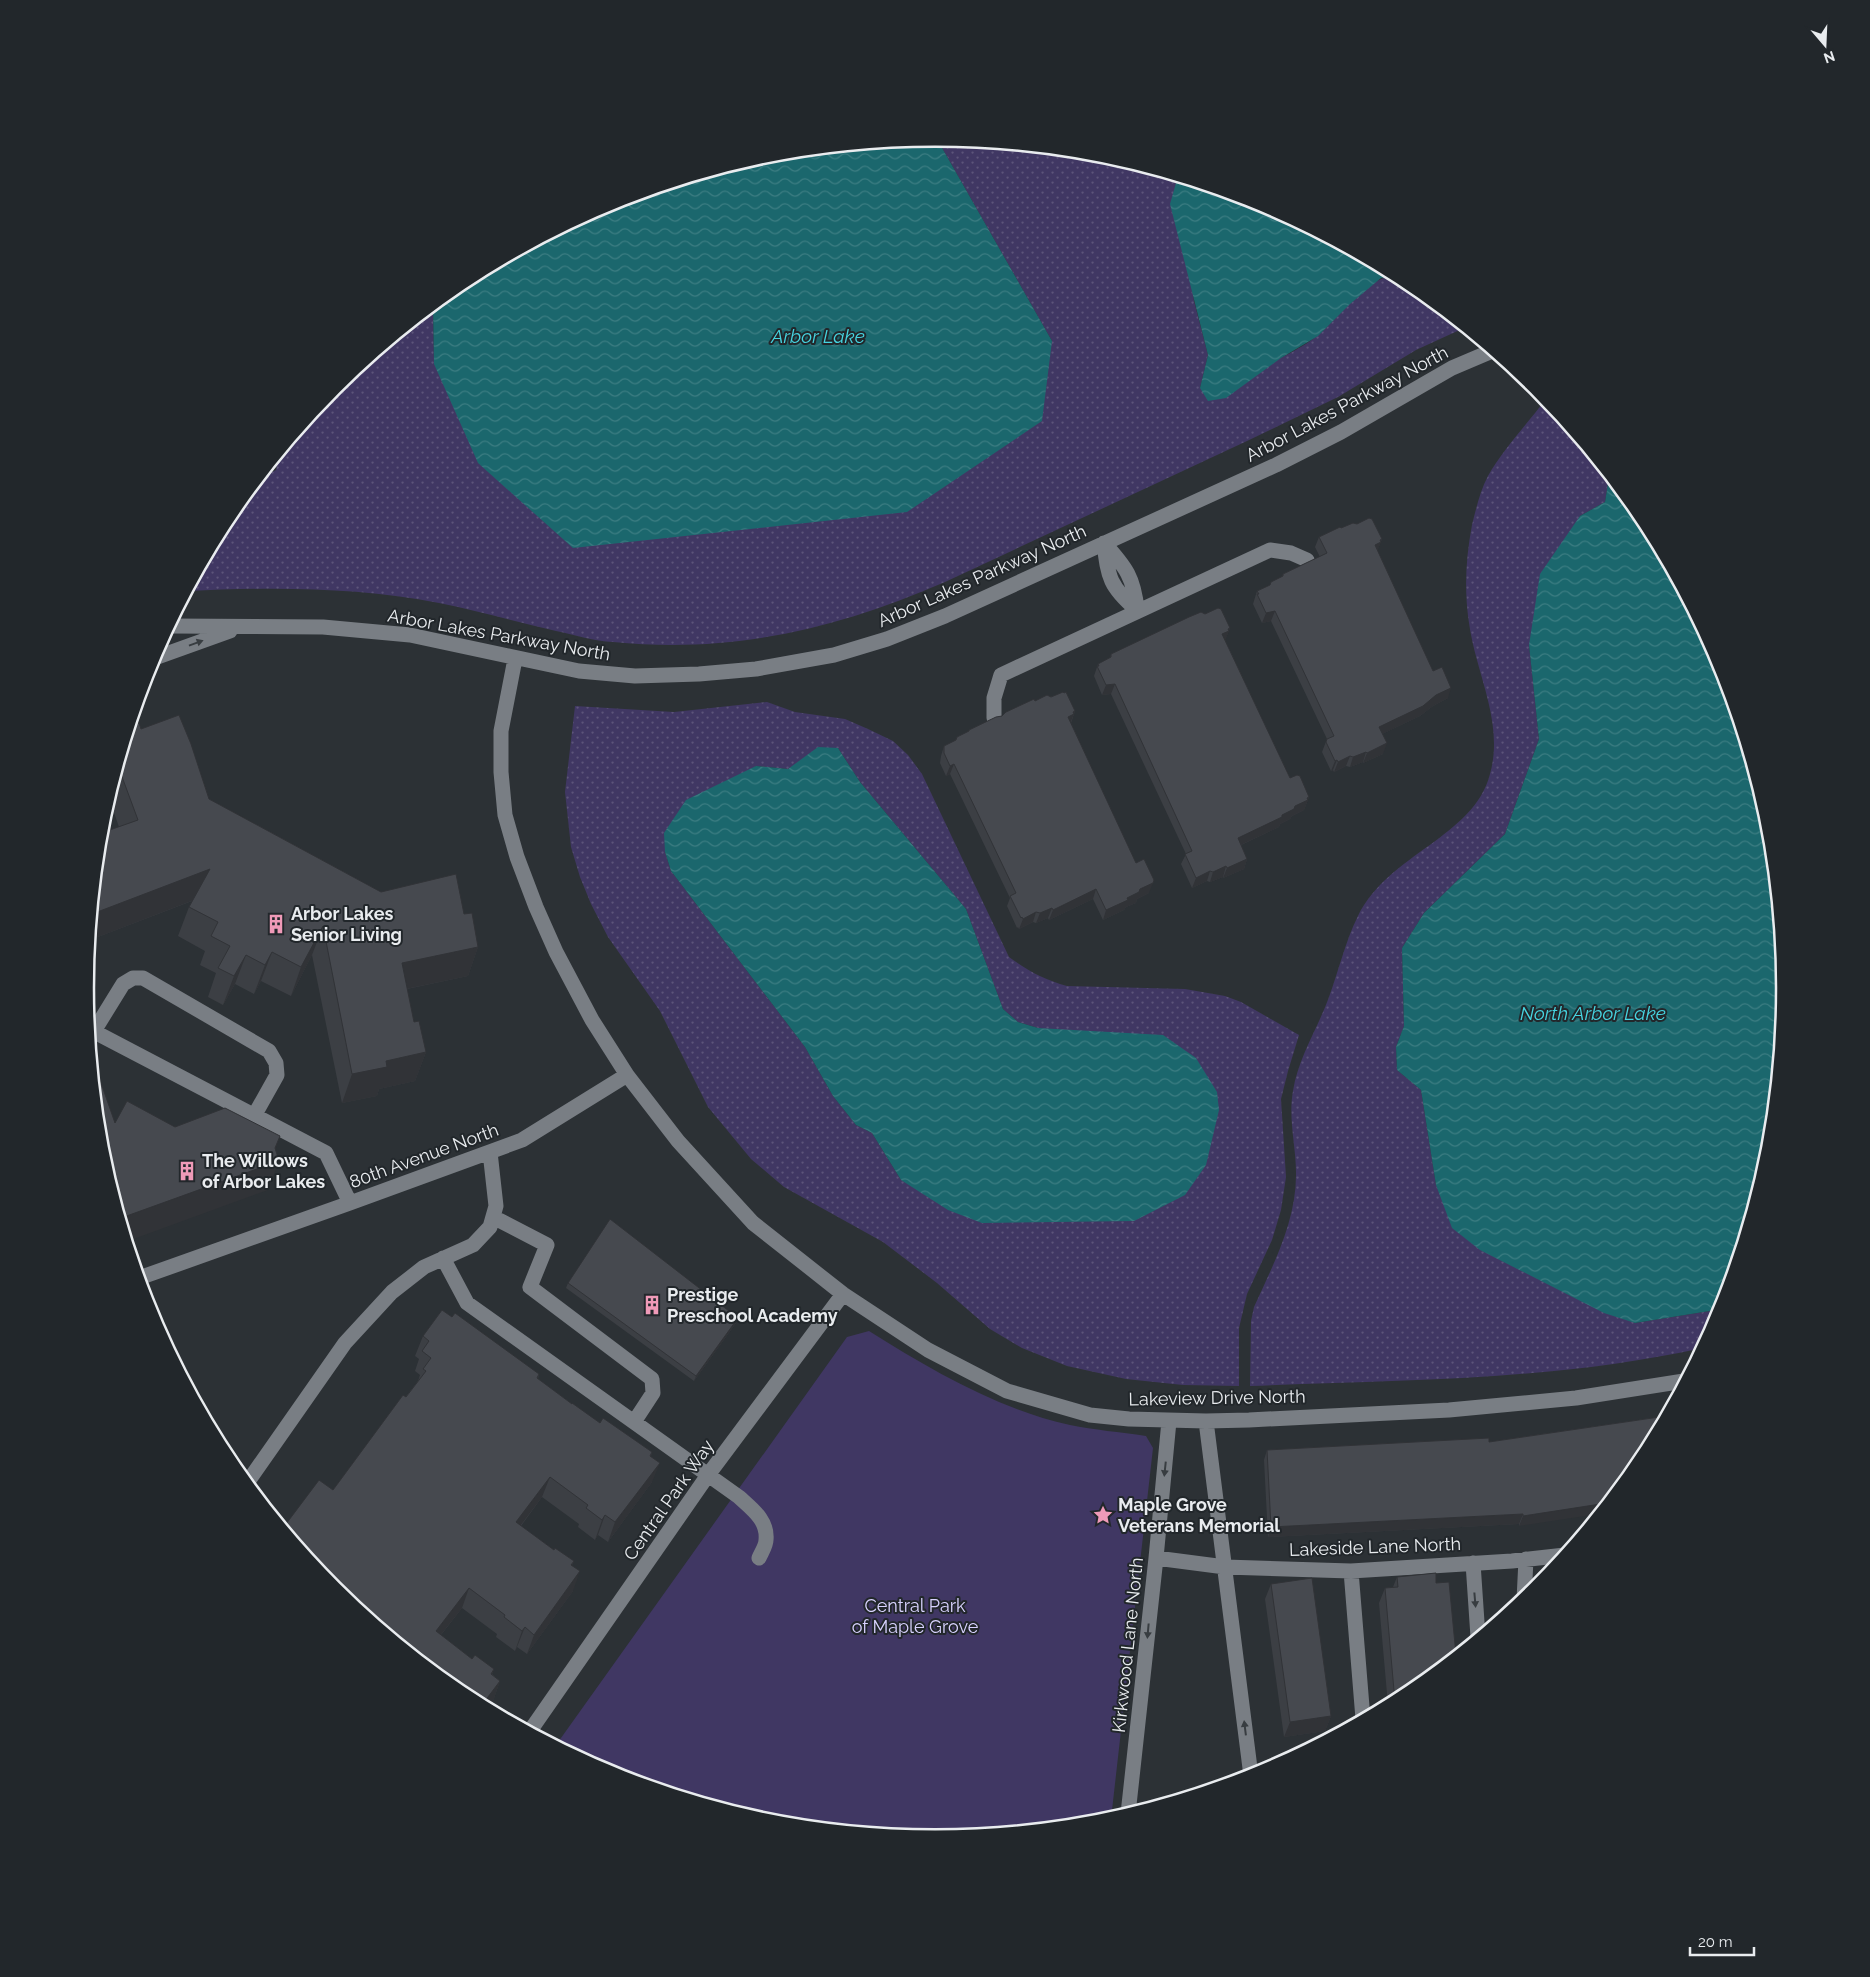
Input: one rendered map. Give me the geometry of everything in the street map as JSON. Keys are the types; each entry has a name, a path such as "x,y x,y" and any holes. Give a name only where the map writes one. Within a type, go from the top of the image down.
{"street":[{"name":"Arbor Lakes Parkway North","path":"176,626 323,627 410,635 579,671 636,676 699,674 756,669 834,655 887,639 945,616 1276,465 1341,432 1452,368 1487,353"},
{"path":"1104,543 1108,572 1119,595 1137,610"},
{"path":"994,718 994,698 1001,675 1137,610 1270,550 1291,552 1307,560"},
{"name":"Arbor Lakes Parkway North","path":"163,655 240,627"},
{"name":"Lakeview Drive North","path":"515,658 501,740 501,772 506,815 512,840 536,907 556,952 592,1020 627,1076 678,1141 753,1223 843,1294 928,1350 1007,1390 1090,1415 1129,1419 1206,1421 1448,1410 1576,1398 1678,1382"},
{"path":"95,1024 123,984 133,978 143,978 269,1051 276,1063 276,1075 254,1116"},
{"path":"96,1032 326,1152 350,1204"},
{"name":"80th Avenue North","path":"145,1276 350,1204 522,1140 627,1076"},
{"path":"251,1477 345,1343 392,1292 424,1267 472,1245 490,1227 496,1206 496,1189 490,1152"},
{"path":"493,1217 546,1245 530,1287 652,1379 653,1393 634,1422"},
{"path":"443,1258 467,1303 739,1498 763,1521 766,1540 759,1558"},
{"name":"Central Park Way","path":"533,1727 708,1475 843,1294"},
{"name":"Kirkwood Lane North","path":"1129,1807 1169,1420"},
{"path":"1206,1421 1251,1768"},
{"name":"Lakeside Lane North","path":"1156,1558 1225,1567 1351,1571 1526,1560 1555,1556"},
{"path":"1525,1588 1526,1560"},
{"path":"1472,1563 1478,1631"},
{"path":"1351,1571 1363,1713"}],"green space":[{"path":"942,147 1045,154 1099,163 1176,183 1194,301 1208,355 1200,388 1291,353 1318,335 1364,290 1384,278 1459,330 1416,350 1338,397 945,582 905,599 864,613 824,625 783,634 742,641 700,644 657,645 613,642 584,638 469,609 377,594 282,589 194,591 206,568 236,521 268,476 276,470 277,465 303,434 340,394 380,356 433,314 434,364 1052,341"},
{"path":"1541,406 1567,434 1608,484 1605,502 1580,516 1529,645 1539,739 1505,834 1424,913 1402,948 1404,1026 1396,1047 1397,1070 1421,1090 1436,1185 1635,1323 1712,1311 1694,1350 1646,1359 1534,1373 1477,1377 1250,1386 1251,1321 1254,1307 1282,1242 1293,1207 1296,1162 1291,1111 1293,1091 1299,1067 1325,1009 1349,936 1358,916 1372,895 1389,877 1467,814 1481,796 1490,774 1494,745 1493,731 1488,702 1469,626 1466,576 1469,543 1477,506 1488,476"},
{"path":"767,702 795,712 845,719 893,741 908,755 922,774 1009,957 1023,967 1051,981 1067,986 1185,989 1225,996 1241,1002 1299,1035 1281,1099 1286,1177 1281,1210 1272,1240 1247,1294 1239,1328 1239,1386 1183,1385 1126,1379 1067,1366 1022,1348 990,1329 937,1283 883,1242 784,1187 751,1159 708,1107 660,1011 608,937 591,904 571,847 565,792 575,706 674,712","holes":["838,748 860,782 966,909 1003,1009 1018,1022 1038,1028 901,1180 872,1133 856,1125 833,1096 805,1047 671,871 665,852 756,766 788,769"]},
{"name":"Central Park of Maple Grove","path":"869,1331 941,1374 991,1399 1043,1418 1070,1425 1146,1436 1153,1448 1112,1811 1045,1823 990,1828 935,1830 825,1823 771,1814 717,1801 665,1785 613,1766 559,1741 847,1337"}],"water":[{"name":"Arbor Lake","path":"942,147 1052,341 1042,421 907,512 573,548 478,463 434,364 433,314 514,260 563,234 613,211 717,176 771,163 825,154 880,149"},
{"path":"1176,183 1205,192 1257,211 1307,234 1356,260 1384,278 1350,304 1318,336 1281,358 1226,398 1208,401 1200,388 1208,355 1170,204"},
{"name":"North Arbor Lake","path":"1608,484 1664,568 1689,616 1732,718 1748,771 1760,824 1769,879 1774,933 1776,988 1774,1044 1769,1098 1760,1153 1748,1206 1732,1259 1712,1311 1635,1323 1604,1313 1480,1250 1452,1228 1436,1185 1421,1090 1397,1070 1396,1047 1404,1026 1402,948 1424,913 1505,834 1539,739 1529,645 1540,574 1580,516 1605,502"},
{"path":"818,747 838,748 860,782 966,909 1003,1009 1018,1022 1038,1028 1163,1035 1196,1058 1217,1092 1219,1110 1206,1165 1185,1195 1134,1221 982,1223 948,1210 901,1180 872,1133 856,1125 833,1096 805,1047 671,871 665,852 664,833 686,800 756,766 788,769"}],"building":[{"path":"1369,518 1372,519 1382,539 1380,540 1381,542 1375,545 1433,671 1442,667 1451,688 1436,695 1423,706 1379,727 1387,743 1367,753 1353,757 1350,756 1338,762 1337,760 1335,761 1326,742 1327,739 1334,736 1275,611 1266,613 1257,591 1270,585 1271,582 1283,576 1283,574 1327,553 1319,537 1340,527 1353,523 1357,524"},
{"path":"1218,608 1221,609 1230,628 1228,629 1229,631 1222,634 1290,778 1297,775 1300,776 1309,797 1307,798 1308,800 1295,806 1294,809 1282,815 1282,817 1238,838 1247,859 1227,868 1226,866 1213,872 1210,871 1196,878 1185,854 1192,851 1115,684 1106,685 1097,666 1111,657 1111,654 1189,617 1201,612 1205,614"},
{"path":"1066,692 1075,711 1073,712 1074,714 1068,717 1136,863 1144,859 1154,880 1153,883 1127,898 1128,900 1106,910 1096,889 1053,910 1052,908 1040,913 1036,912 1023,919 1010,896 1016,893 954,764 950,766 944,753 944,746 969,730 1002,716 1006,712 1034,699 1035,701 1047,695 1051,697"},
{"name":"Arbor Lakes Senior Living","path":"179,715 191,744 209,799 381,892 456,874 464,914 472,913 478,947 402,963 414,1022 419,1021 426,1052 386,1061 387,1067 352,1074 323,926 301,967 272,952 265,965 246,955 234,976 218,968 230,946 211,936 218,922 189,907 210,869 98,912 109,830 138,820 121,775 136,724 139,723 141,729"},
{"path":"99,1077 115,1123 127,1101 175,1127 225,1108 280,1136 275,1148 279,1161 125,1216 110,1153"},
{"name":"Prestige Preschool Academy","path":"610,1219 738,1318 696,1376 568,1283"},
{"path":"442,1310 452,1317 455,1313 539,1374 537,1378 572,1404 600,1423 603,1418 652,1452 650,1456 660,1463 615,1522 605,1515 602,1520 586,1508 588,1505 550,1477 516,1522 554,1550 555,1548 574,1561 571,1565 580,1571 534,1635 525,1627 522,1631 504,1617 505,1615 469,1588 436,1631 472,1659 475,1655 494,1669 491,1674 500,1681 486,1699 423,1656 380,1621 340,1583 287,1523 319,1480 333,1490 403,1395 406,1397 426,1371 423,1369 431,1358 422,1351 429,1341 423,1336"},
{"path":"1659,1417 1599,1504 1523,1516 1523,1514 1271,1527 1267,1450 1489,1438 1489,1442"},
{"path":"1436,1573 1436,1583 1449,1582 1455,1649 1394,1693 1385,1588 1398,1587 1397,1577"},
{"path":"1312,1578 1331,1716 1290,1722 1271,1584"}],"place":[{"name":"Arbor Lakes Senior Living","path":"276,924"},
{"name":"The Willows of Arbor Lakes","path":"187,1171"},
{"name":"Prestige Preschool Academy","path":"652,1305"},
{"name":"Maple Grove Veterans Memorial","path":"1103,1515"}]}
